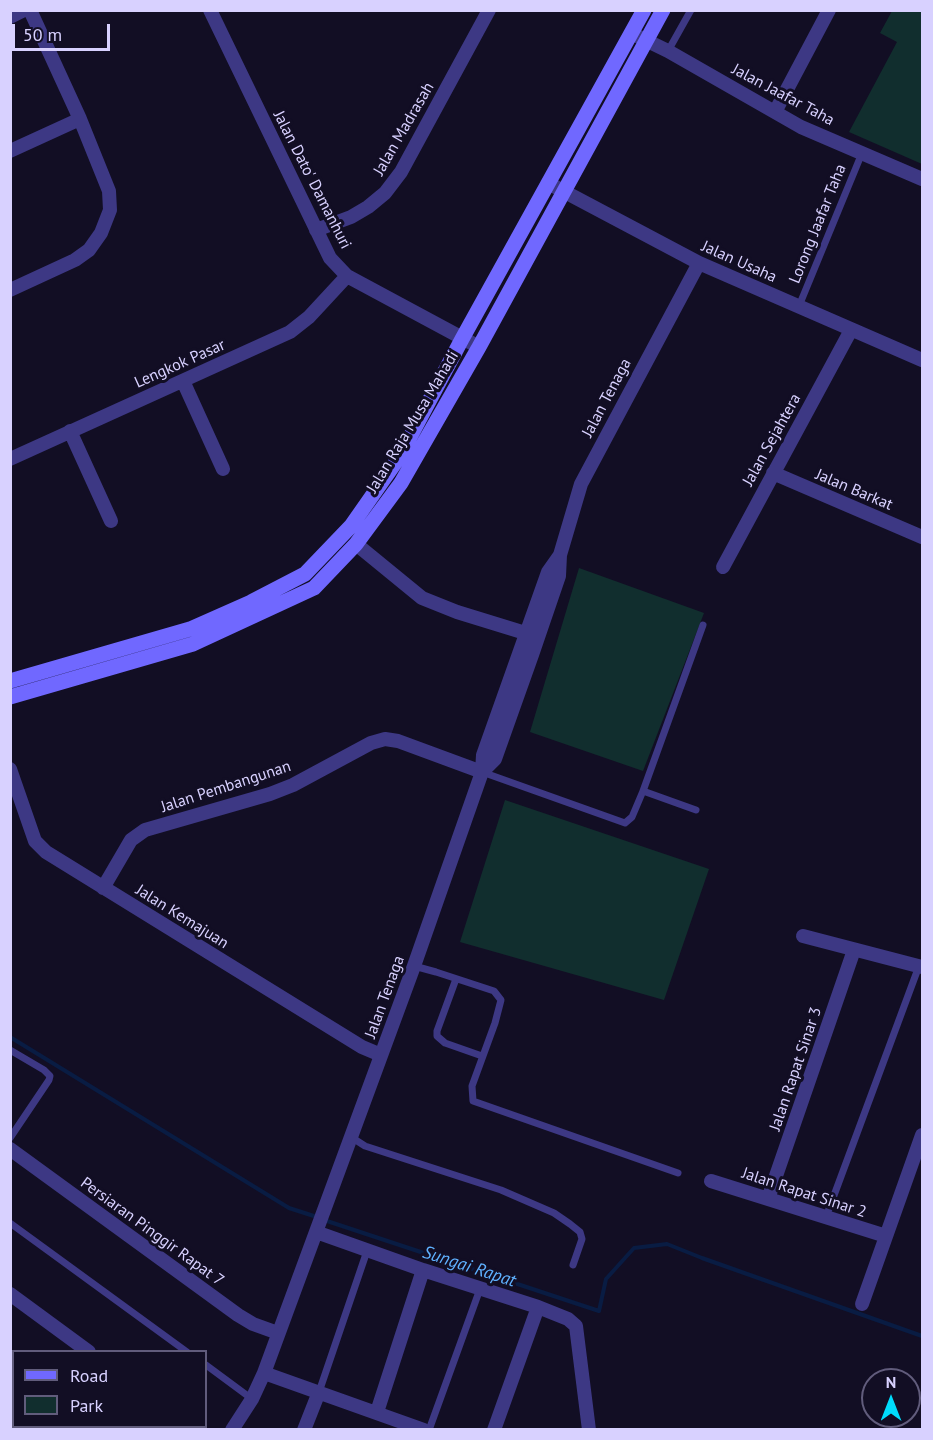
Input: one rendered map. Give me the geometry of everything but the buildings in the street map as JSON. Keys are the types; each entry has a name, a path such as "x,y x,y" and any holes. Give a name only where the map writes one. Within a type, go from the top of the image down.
{"main road":[{"name":"Jalan Raja Musa Mahadi","path":"10,681 190,629 251,602 304,574 351,526 400,456 644,10"},
{"name":"Jalan Raja Musa Mahadi","path":"10,697 193,644 314,588 356,544 401,483 479,347 663,10"}],"street":[{"path":"10,17 24,10"},
{"path":"10,290 75,260 89,250 101,233 110,210 109,190 80,119 30,10"},
{"name":"Jalan Dato' Damanhuri","path":"210,10 330,258 347,276 479,347"},
{"path":"775,112 829,10"},
{"name":"Jalan Madrasah","path":"316,230 351,217 385,193 401,172 486,12"},
{"name":"Jalan Jaafar Taha","path":"631,33 668,51 801,127 922,178"},
{"path":"10,152 80,119"},
{"name":"Jalan Usaha","path":"548,183 699,263 922,360"},
{"name":"Jalan Tenaga","path":"232,1430 252,1399 264,1373 414,966 482,772 495,759 506,711 532,635 544,602 559,576 560,555 581,484 699,263"},
{"name":"Lengkok Pasar","path":"10,459 290,332 309,317 347,276"},
{"name":"Jalan Sejahtera","path":"723,567 851,330"},
{"path":"183,381 223,469"},
{"path":"70,431 111,521"},
{"name":"Jalan Barkat","path":"773,473 922,537"},
{"path":"356,544 422,598 457,612 532,635"},
{"name":"Jalan Pembangunan","path":"103,888 131,840 145,830 270,794 293,785 371,743 385,739 399,741 482,772"},
{"name":"Jalan Kemajuan","path":"10,769 35,841 46,852 362,1047 381,1055"},
{"path":"802,936 921,967"},
{"name":"Jalan Rapat Sinar 3","path":"768,1199 854,950"},
{"path":"862,1304 922,1135"},
{"name":"Persiaran Pinggir Rapat 7","path":"10,1149 238,1315 253,1324 278,1333"},
{"name":"Jalan Rapat Sinar 2","path":"711,1181 886,1236"},
{"path":"319,1224 367,1251 568,1319 576,1326 589,1430"},
{"path":"377,1412 423,1270"},
{"path":"10,1294 86,1350"},
{"path":"494,1430 538,1308"},
{"path":"264,1373 427,1430"},
{"path":"304,1430 319,1392"}],"lane":[{"path":"668,51 691,10"},
{"name":"Lorong Jaafar Taha","path":"800,306 862,153"},
{"path":"482,772 625,823 633,817 703,625"},
{"path":"643,791 696,810"},
{"path":"414,966 494,992 501,1000 472,1086 474,1101 678,1173"},
{"path":"826,1217 921,967"},
{"path":"456,979 437,1036 445,1043 482,1056"},
{"path":"10,1050 45,1070 50,1076 10,1138"},
{"path":"351,1137 365,1146 501,1191 555,1214 580,1232 582,1239 573,1265"},
{"path":"10,1223 184,1350"},
{"path":"319,1392 367,1251"},
{"path":"427,1430 480,1289"},
{"path":"207,1366 252,1399"}],"green space":[{"path":"892,11 922,11 922,164 849,132 897,42 880,33"},
{"path":"579,568 704,613 643,771 530,732"},
{"path":"505,800 709,869 664,1000 460,942"}],"waterway":[{"name":"Sungai Rapat","path":"10,1037 289,1208 317,1217"},
{"name":"Sungai Rapat","path":"324,1220 599,1311 606,1279 634,1248 667,1244 922,1336"}]}
